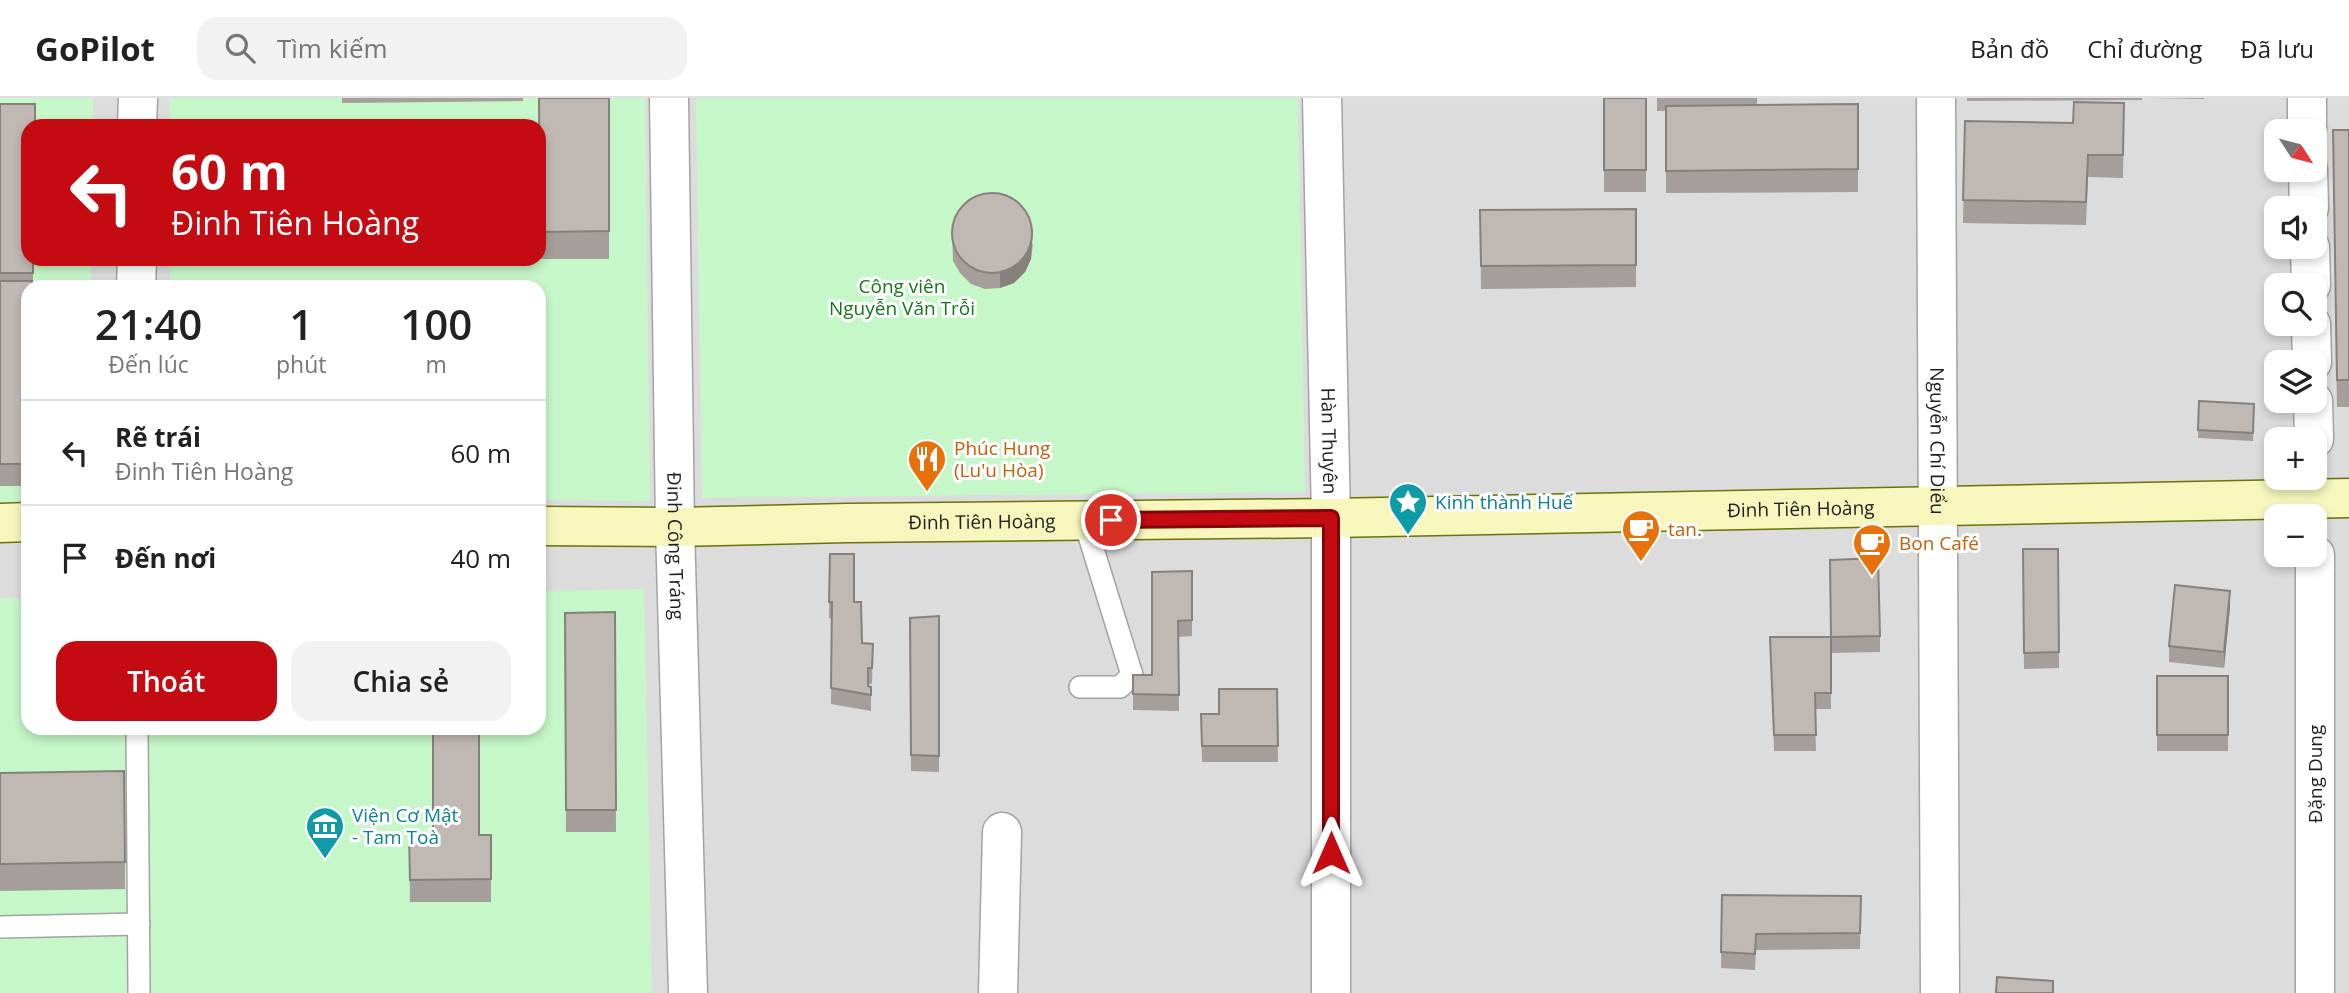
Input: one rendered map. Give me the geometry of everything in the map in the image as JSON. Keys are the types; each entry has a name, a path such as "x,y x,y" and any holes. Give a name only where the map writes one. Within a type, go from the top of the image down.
{"main road":[{"name":"Đinh Tiên Hoàng","path":"546,526 675,527 1331,518 2323,498"},
{"path":"0,523 21,522"}],"street":[{"path":"137,119 138,98"},
{"name":"Đinh Công Tráng","path":"669,98 675,527 688,993"},
{"name":"Hàn Thuyên","path":"1322,98 1331,518 1331,993"},
{"name":"Nguyễn Chí Diểu","path":"1937,98 1940,993"},
{"path":"2306,98 2307,119"},
{"name":"Đặng Dung","path":"2315,567 2315,993"},
{"path":"998,993 1002,832"}],"lane":[{"path":"1080,687 1120,687 1132,675 1084,520"},
{"path":"137,735 139,993"},
{"path":"0,927 139,924"}],"shaded area":[{"name":"Kinh thành Huế","path":"0,98 2349,98 2349,993 0,993"}],"green space":[{"path":"0,98 93,98 93,119 21,119 21,266 91,266 91,280 21,280 21,516 0,516"},
{"path":"169,98 645,98 650,501 546,500 546,280 170,280 170,266 546,266 546,119 170,119"},
{"name":"Công viên Nguyễn Văn Trỗi","path":"696,98 1298,98 1305,492 702,498"},
{"name":"Viện Cơ Mật - Tam Toà","path":"644,589 652,993 0,993 0,598 21,598 21,735 546,735 546,591"}],"building":[{"path":"539,98 609,98 609,231 546,232 546,119 539,119"},
{"path":"1604,98 1646,98 1646,170 1604,170"},
{"path":"2074,102 2124,103 2123,155 2088,155 2086,202 1963,200 1965,121 2073,123"},
{"path":"0,104 35,104 35,119 21,119 21,266 33,266 33,273 0,273"},
{"path":"1858,104 1858,169 1666,171 1666,106"},
{"path":"2333,130 2349,130 2349,380 2337,380"},
{"path":"992,193 1007,196 1020,205 1029,218 1032,233 1029,248 1020,261 1007,270 992,273 977,270 964,261 955,248 952,233 955,218 964,205 977,196"},
{"path":"1636,209 1636,265 1481,266 1480,210"},
{"path":"0,281 21,281 21,464 0,464"},
{"path":"2199,401 2254,404 2253,433 2198,430"},
{"path":"2023,549 2058,549 2059,652 2024,653"},
{"path":"830,554 854,554 854,602 861,602 862,643 873,644 872,668 868,668 871,695 831,688"},
{"path":"1878,558 1880,636 1831,637 1830,560"},
{"path":"1192,571 1192,620 1178,621 1179,695 1133,694 1133,675 1152,675 1152,572"},
{"path":"2175,585 2230,591 2224,652 2169,646"},
{"path":"615,612 616,810 566,810 565,613"},
{"path":"939,616 939,756 911,755 910,618"},
{"path":"1770,637 1831,637 1831,693 1815,693 1816,735 1774,735"},
{"path":"2157,676 2228,676 2228,735 2157,735"},
{"path":"1219,689 1277,689 1278,746 1202,746 1201,714 1219,714"},
{"path":"433,735 479,735 479,835 491,835 491,879 410,880 409,835 433,835"},
{"path":"124,771 125,862 0,864 0,773"},
{"path":"1722,895 1861,896 1860,933 1756,934 1755,954 1721,952"},
{"path":"1997,977 2053,981 2053,993 1996,993"}],"place":[{"name":"Phúc Hung (Lu'u Hòa)","path":"927,493"},
{"name":"Kinh thành Huế","path":"1408,536"},
{"name":"tan.","path":"1641,563"},
{"name":"Bon Café","path":"1872,577"},
{"name":"Viện Cơ Mật - Tam Toà","path":"325,860"}],"route":[{"path":"1111,520 1331,518 1331,853"}]}
